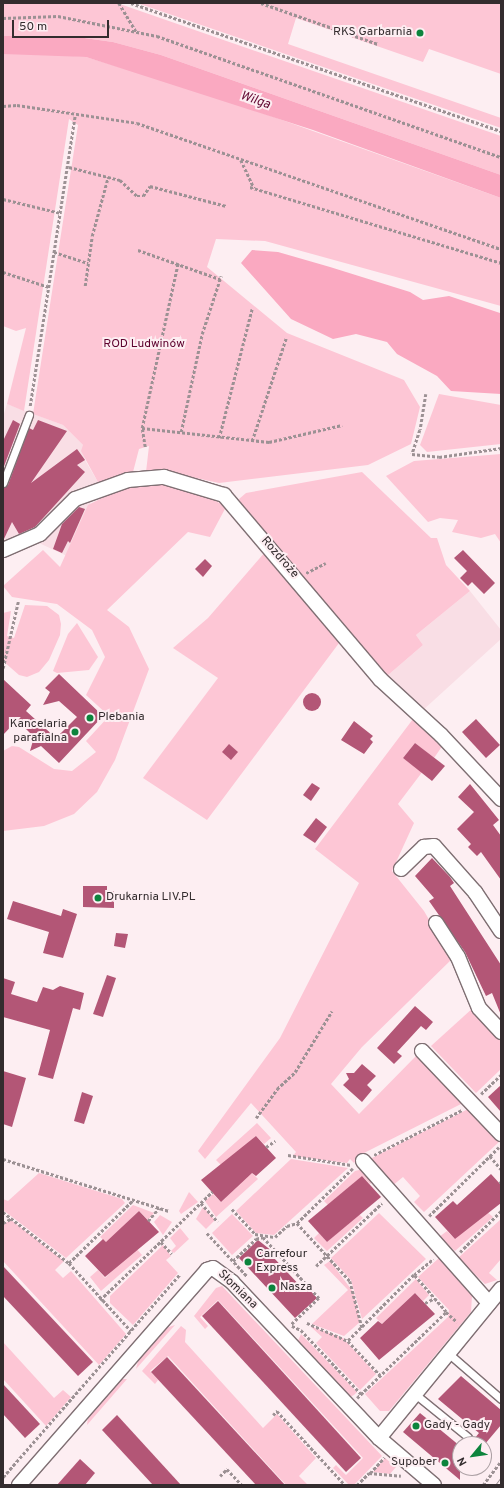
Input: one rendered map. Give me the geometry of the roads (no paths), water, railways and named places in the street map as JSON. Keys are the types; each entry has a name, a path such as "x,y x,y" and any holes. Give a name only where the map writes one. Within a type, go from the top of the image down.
{"street":[{"name":"Rozdroże","path":"3,550 40,534 75,499 89,492 128,480 164,477 224,496 297,578 380,679 441,734 501,798"},
{"path":"401,869 424,847 434,846 483,902 501,932"},
{"path":"436,922 458,957 479,1008 501,1032"},
{"path":"422,1052 501,1134"},
{"path":"359,1163 391,1195 489,1303"},
{"name":"Słomiana","path":"19,1485 207,1270 220,1270 379,1438 434,1485"},
{"path":"379,1438 501,1289"}],"lane":[{"path":"3,483 29,415"},
{"path":"448,1353 501,1399"},
{"path":"415,1394 467,1436"}],"water":[{"name":"Wilga","path":"3,36 70,36 113,42 161,55 501,175 501,198 313,130 86,57 3,54"},
{"path":"252,250 278,252 330,267 410,292 423,300 449,296 500,313 501,394 451,391 437,376 397,354 387,342 356,334 333,339 291,319 241,263"}],"tram line":[{"path":"495,1485 501,1477"}],"place":[{"name":"RKS Garbarnia","path":"420,33"},
{"name":"Plebania","path":"90,718"},
{"name":"Kancelaria parafialna","path":"75,732"},
{"name":"Drukarnia LIV.PL","path":"98,898"},
{"name":"Carrefour Express","path":"248,1262"},
{"name":"Nasza","path":"272,1288"},
{"name":"Gady - Gady","path":"416,1426"},
{"name":"Supober","path":"445,1463"}],"park label":[{"name":"ROD Ludwinów","path":"144,345"}]}
